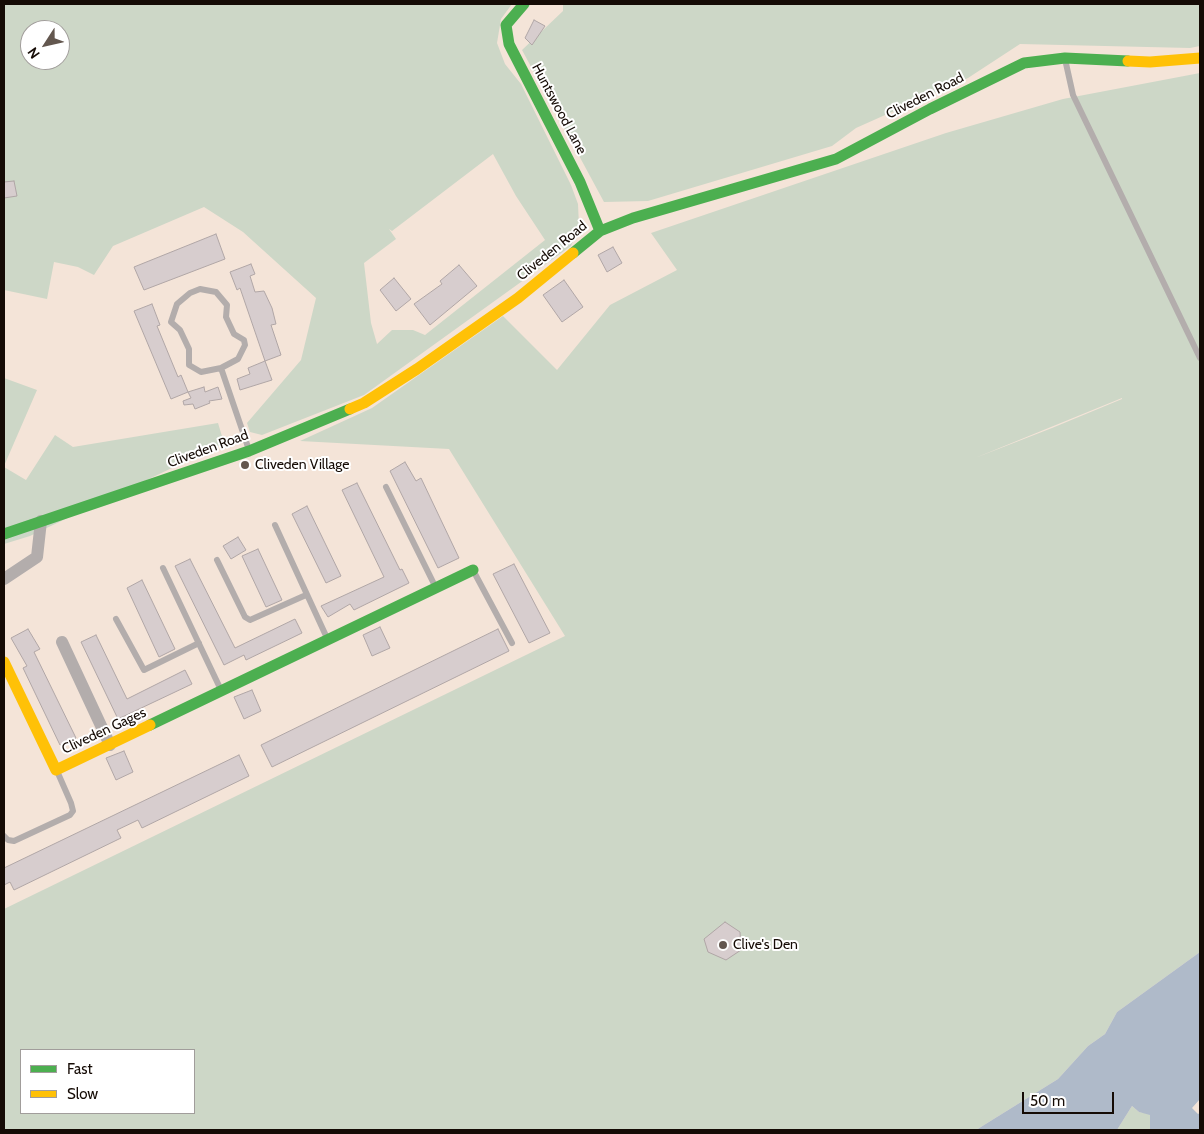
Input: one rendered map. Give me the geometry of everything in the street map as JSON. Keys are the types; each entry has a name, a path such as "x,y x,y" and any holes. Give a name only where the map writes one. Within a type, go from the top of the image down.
{"street":[{"name":"Huntswood Lane","path":"524,4 506,25 509,44 580,182 600,231"},
{"name":"Cliveden Road","path":"4,534 249,451 364,403 417,369 518,298 600,231 633,218 836,159 1024,62 1065,58 1150,62 1200,58"},
{"path":"4,580 37,557 41,521"},
{"name":"Cliveden Gages","path":"4,662 56,770 473,570"},
{"path":"62,642 110,745"}],"lane":[{"path":"1065,58 1073,95 1200,358"},
{"path":"200,289 216,292 227,305 226,317 234,334 244,340 245,345 238,360 221,368 201,372 188,365 189,349 180,330 171,322 177,304 190,293 200,289"},
{"path":"221,368 249,451"},
{"path":"386,487 436,587"},
{"path":"275,525 327,639"},
{"path":"216,560 245,617 250,620 306,595"},
{"path":"163,568 220,692"},
{"path":"473,570 512,643"},
{"path":"116,619 144,670 199,643"},
{"path":"4,836 8,840 14,840 70,815 73,810 71,803 56,770"}],"green space":[{"path":"4,4 512,4 501,19 497,43 505,64 521,84 571,185 578,204 579,226 571,246 364,395 262,435 250,432 247,423 301,360 316,298 243,232 204,207 113,246 94,275 78,267 54,262 47,299 4,290","holes":["493,154 516,196 545,240 425,335 413,330 392,330 377,344 371,323 364,263 396,239 389,229 392,231"]},
{"path":"563,4 1200,4 1200,46 1190,48 1020,44 968,78 856,128 832,146 648,201 604,202 522,50 563,11"},
{"path":"1200,73 1200,952 1117,1012 1105,1034 1088,1046 1058,1079 976,1130 4,1130 4,909 565,636 449,449 300,441 372,408 503,316 557,370 610,305 677,270 651,233 946,133 1063,99","holes":["1122,398 1052,428 975,458"]},
{"path":"4,378 37,390 4,466"},
{"path":"218,423 224,443 30,536 4,544 4,467 26,480 55,435 73,447"},
{"path":"1132,1106 1139,1112 1150,1114 1150,1130 1117,1130"}],"water":[{"path":"1200,952 1200,1099 1192,1108 1198,1114 1200,1113 1200,1130 1150,1130 1150,1115 1139,1112 1132,1106 1117,1130 976,1130 1058,1079 1088,1046 1105,1034 1117,1012"}],"building":[{"path":"534,20 545,26 532,45 525,38"},
{"path":"14,181 17,196 4,198 4,182"},
{"path":"216,234 225,259 144,290 134,267"},
{"path":"613,247 622,263 607,272 598,255"},
{"path":"251,264 255,274 250,276 255,292 264,291 272,308 276,324 271,325 281,355 265,361 240,288 237,290 230,272"},
{"path":"459,265 477,286 430,325 414,304 442,284 440,281"},
{"path":"394,278 411,299 396,311 380,290"},
{"path":"564,280 583,307 562,322 543,295"},
{"path":"152,304 160,325 157,326 178,377 181,375 188,392 171,399 134,311"},
{"path":"265,361 272,380 240,390 237,379 250,374 248,368"},
{"path":"204,387 205,392 218,387 222,399 209,401 210,403 195,409 193,404 184,405 183,401 191,398 188,392"},
{"path":"405,462 416,481 421,478 459,558 438,568 390,471"},
{"path":"357,483 400,570 402,569 409,583 354,610 350,604 328,617 321,606 384,577 342,490"},
{"path":"307,506 341,576 326,583 292,514"},
{"path":"238,537 246,550 231,559 223,546"},
{"path":"258,549 282,600 266,607 242,556"},
{"path":"190,559 235,648 295,619 302,633 246,660 244,655 224,665 175,566"},
{"path":"514,564 550,633 529,643 493,574"},
{"path":"142,580 175,649 159,657 127,588"},
{"path":"380,627 390,648 372,656 363,635"},
{"path":"28,629 40,649 34,652 76,738 60,745 23,668 27,666 11,638"},
{"path":"498,629 509,651 272,767 261,745"},
{"path":"96,635 127,699 185,670 192,684 118,719 81,642"},
{"path":"252,690 261,711 244,719 234,697"},
{"path":"124,751 133,772 116,780 106,758"},
{"path":"239,755 249,776 142,828 138,820 117,830 121,838 14,890 10,882 4,885 4,868"},
{"name":"Clive's Den","path":"725,922 740,932 741,950 726,960 708,952 704,939"}],"traffic: fast":[{"path":"524,4 506,25 509,44 580,182 600,231"},
{"path":"573,253 600,231 633,218 836,159 930,109 1024,63 1065,58 1128,61"},
{"path":"4,534 249,451 350,409"},
{"path":"150,725 473,570"}],"traffic: slow":[{"path":"1128,61 1150,62 1200,58"},
{"path":"350,409 364,403 417,369 518,298 573,253"},
{"path":"4,662 56,770 150,725"}],"place":[{"name":"Cliveden Village","path":"245,465"},
{"name":"Clive's Den","path":"723,945"}]}
